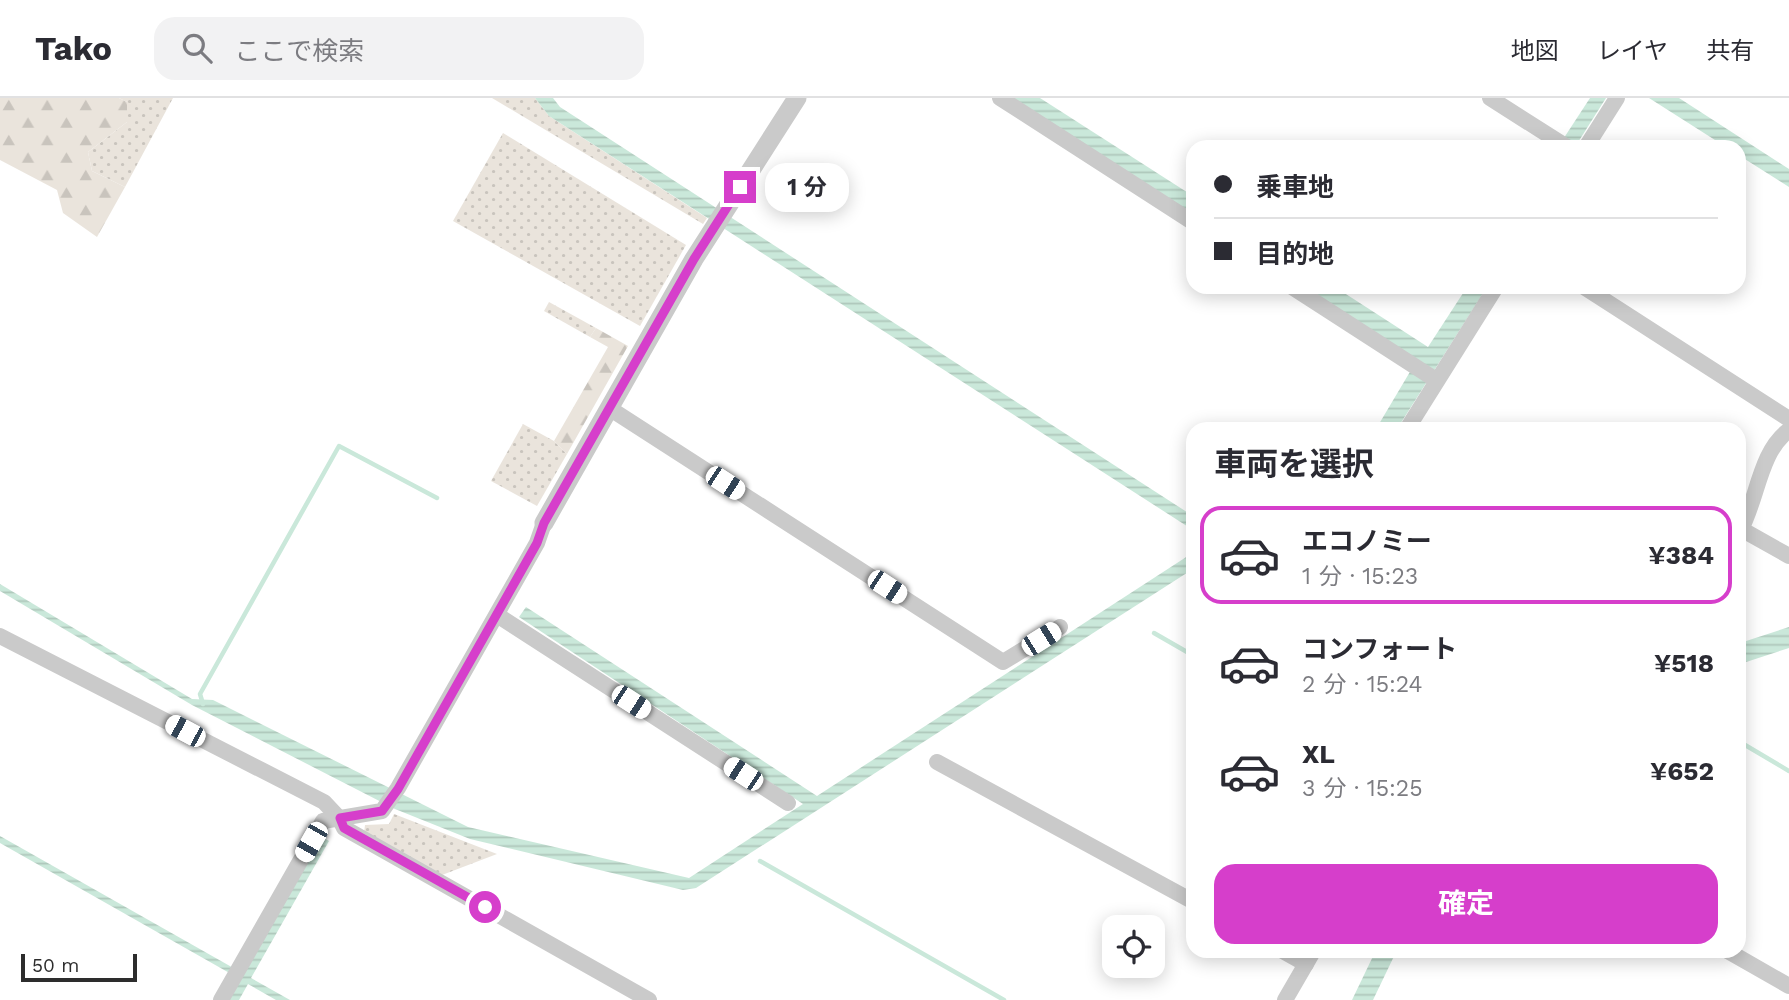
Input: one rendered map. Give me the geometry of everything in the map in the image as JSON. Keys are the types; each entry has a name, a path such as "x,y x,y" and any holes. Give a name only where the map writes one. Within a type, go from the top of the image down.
{"street":[{"path":"221,1000 323,821 382,811 398,789 537,543 544,523 609,408 720,218 797,98"},
{"path":"1000,98 1186,218"},
{"path":"1490,98 1556,140"},
{"path":"1590,140 1617,98"},
{"path":"1303,294 1436,380"},
{"path":"1411,422 1491,294"},
{"path":"1595,294 1789,419"},
{"path":"609,408 1003,662 1060,627"},
{"path":"1746,517 1768,454 1780,436 1789,430"},
{"path":"1746,533 1789,556"},
{"path":"496,615 788,803"},
{"path":"0,636 324,802 340,818 344,828 649,1000"},
{"path":"937,762 1186,898"},
{"path":"1285,1000 1309,958"},
{"path":"1740,958 1789,986"}],"green space":[{"path":"0,98 119,98 127,102 127,122 88,152 92,171 125,187 97,237 63,213 57,190 0,160"},
{"path":"119,98 173,98 125,187 92,171 88,152 127,122 127,102"},
{"path":"492,98 535,98 549,116 707,218 703,224"},
{"path":"503,133 686,245 640,326 453,221"},
{"path":"549,302 596,328 590,337 544,311"},
{"path":"596,328 628,346 567,454 554,441 608,347 590,337"},
{"path":"523,424 554,441 567,454 537,506 491,481"},
{"path":"394,814 497,854 442,875 364,833 365,825 389,824"}],"shaded area":[{"path":"535,98 553,98 560,107 1186,511 1186,526 549,116"},
{"path":"1011,98 1040,98 1186,192 1186,211"},
{"path":"1590,98 1606,98 1579,140 1563,140"},
{"path":"1649,98 1679,98 1744,140 1715,140"},
{"path":"1746,141 1789,169 1789,187 1746,160"},
{"path":"1315,294 1346,294 1428,347 1462,294 1483,294 1401,422 1380,422 1417,360"},
{"path":"1186,557 1186,573 696,888 683,890 470,839 395,809 192,705 0,591 0,584 192,699 213,700 468,827 689,878 803,804 519,617 526,607 817,796"},
{"path":"1789,627 1789,648 1746,662 1746,641"},
{"path":"0,836 244,974 322,837 329,841 251,978 290,1000 276,1000 248,984 239,1000 229,1000 240,979 0,843"},
{"path":"1372,958 1393,958 1373,1000 1352,1000"}],"waterway":[{"path":"203,704 200,694 339,446 437,498"},
{"path":"1154,633 1186,651"},
{"path":"1746,746 1789,771"},
{"path":"760,861 1004,1000"}],"route":[{"path":"485,907 344,828 340,818 382,811 398,789 537,543 544,523 694,259 740,187"}]}
